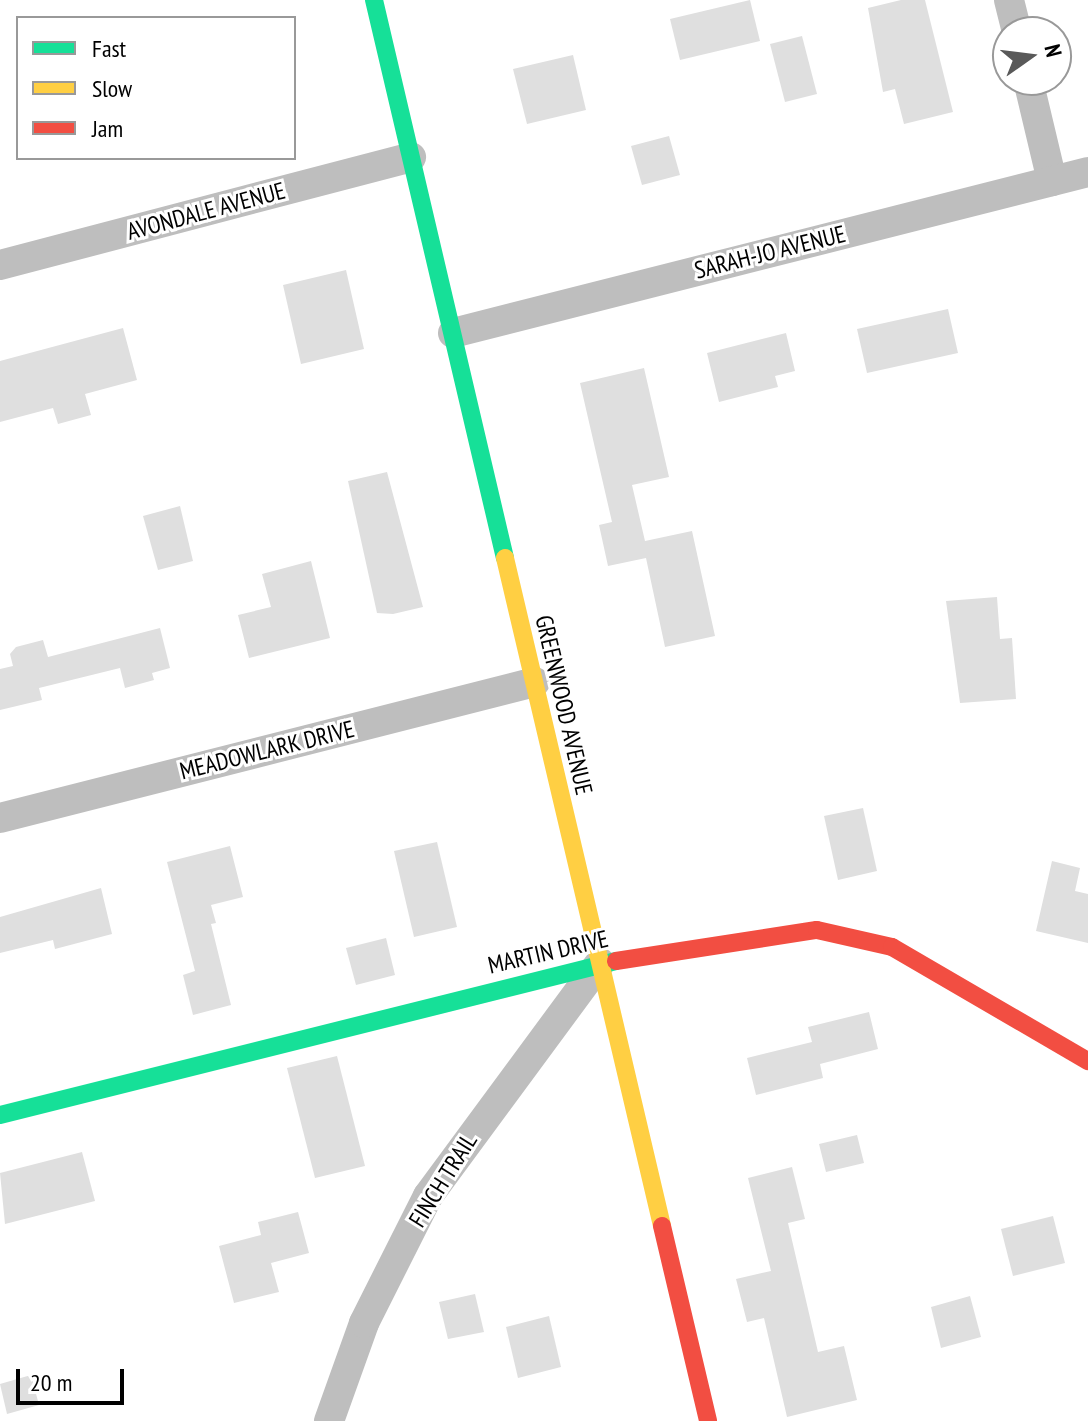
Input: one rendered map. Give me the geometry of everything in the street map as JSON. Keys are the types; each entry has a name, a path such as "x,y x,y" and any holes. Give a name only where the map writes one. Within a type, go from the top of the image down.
{"street":[{"name":"GREENWOOD AVENUE","path":"374,0 708,1421"},
{"path":"1032,96 1052,181"},
{"name":"AVONDALE AVENUE","path":"0,265 411,157"},
{"name":"SARAH-JO AVENUE","path":"453,333 1088,172"},
{"name":"MEADOWLARK DRIVE","path":"0,818 535,682"},
{"name":"MARTIN DRIVE","path":"0,1115 600,963 817,930 892,947 976,1001 1088,1061"},
{"name":"FINCH TRAIL","path":"329,1421 364,1323 428,1196 600,963"}],"building":[{"path":"750,0 760,41 680,60 670,19"},
{"path":"901,0 925,0 953,112 904,124 895,89 883,92 868,8"},
{"path":"802,36 817,94 785,102 770,44"},
{"path":"573,55 586,110 527,124 513,69"},
{"path":"669,136 680,175 642,185 631,146"},
{"path":"346,270 364,349 301,364 283,285"},
{"path":"948,309 958,353 867,373 857,329"},
{"path":"123,328 137,380 85,394 91,415 58,424 53,408 0,422 0,361"},
{"path":"786,333 795,371 775,376 778,387 719,402 707,353"},
{"path":"644,368 669,477 632,485 645,541 692,531 715,636 665,647 646,558 608,566 599,525 612,522 580,383"},
{"path":"387,472 423,607 393,614 377,613 348,481"},
{"path":"180,506 193,561 158,570 143,516"},
{"path":"311,561 330,638 249,658 238,615 271,607 262,574"},
{"path":"997,597 1000,639 1012,638 1016,699 960,703 946,601"},
{"path":"160,628 170,668 152,673 154,680 125,688 120,668 39,688 42,700 0,710 0,669 13,666 10,654 16,647 43,640 48,657"},
{"path":"863,808 877,871 838,880 824,816"},
{"path":"437,842 457,927 414,937 394,851"},
{"path":"230,846 243,897 211,905 216,923 211,924 231,1005 193,1015 183,975 195,971 167,862"},
{"path":"1052,861 1080,868 1075,891 1088,894 1088,943 1036,931"},
{"path":"101,888 112,934 55,949 53,940 0,953 0,917"},
{"path":"386,938 395,975 356,985 346,948"},
{"path":"869,1012 878,1049 820,1064 823,1078 756,1095 747,1058 812,1042 808,1027"},
{"path":"337,1056 365,1166 315,1178 287,1068"},
{"path":"857,1135 864,1163 826,1172 819,1144"},
{"path":"82,1152 95,1201 5,1224 0,1173"},
{"path":"792,1167 805,1219 788,1223 818,1352 844,1346 857,1400 787,1417 764,1318 747,1322 736,1279 771,1271 748,1178"},
{"path":"298,1212 309,1253 271,1263 279,1292 234,1303 219,1246 261,1235 258,1222"},
{"path":"1053,1216 1065,1263 1013,1276 1001,1229"},
{"path":"475,1294 484,1332 448,1339 439,1302"},
{"path":"970,1296 981,1337 941,1348 931,1307"},
{"path":"549,1316 561,1367 518,1378 506,1327"},
{"path":"31,1375 39,1405 7,1414 0,1384"}],"traffic: fast":[{"path":"374,0 505,558"},
{"path":"0,1115 616,961"}],"traffic: slow":[{"path":"505,558 662,1226"}],"traffic: jam":[{"path":"616,961 817,930 892,947 1088,1061"},
{"path":"662,1226 708,1421"}]}
